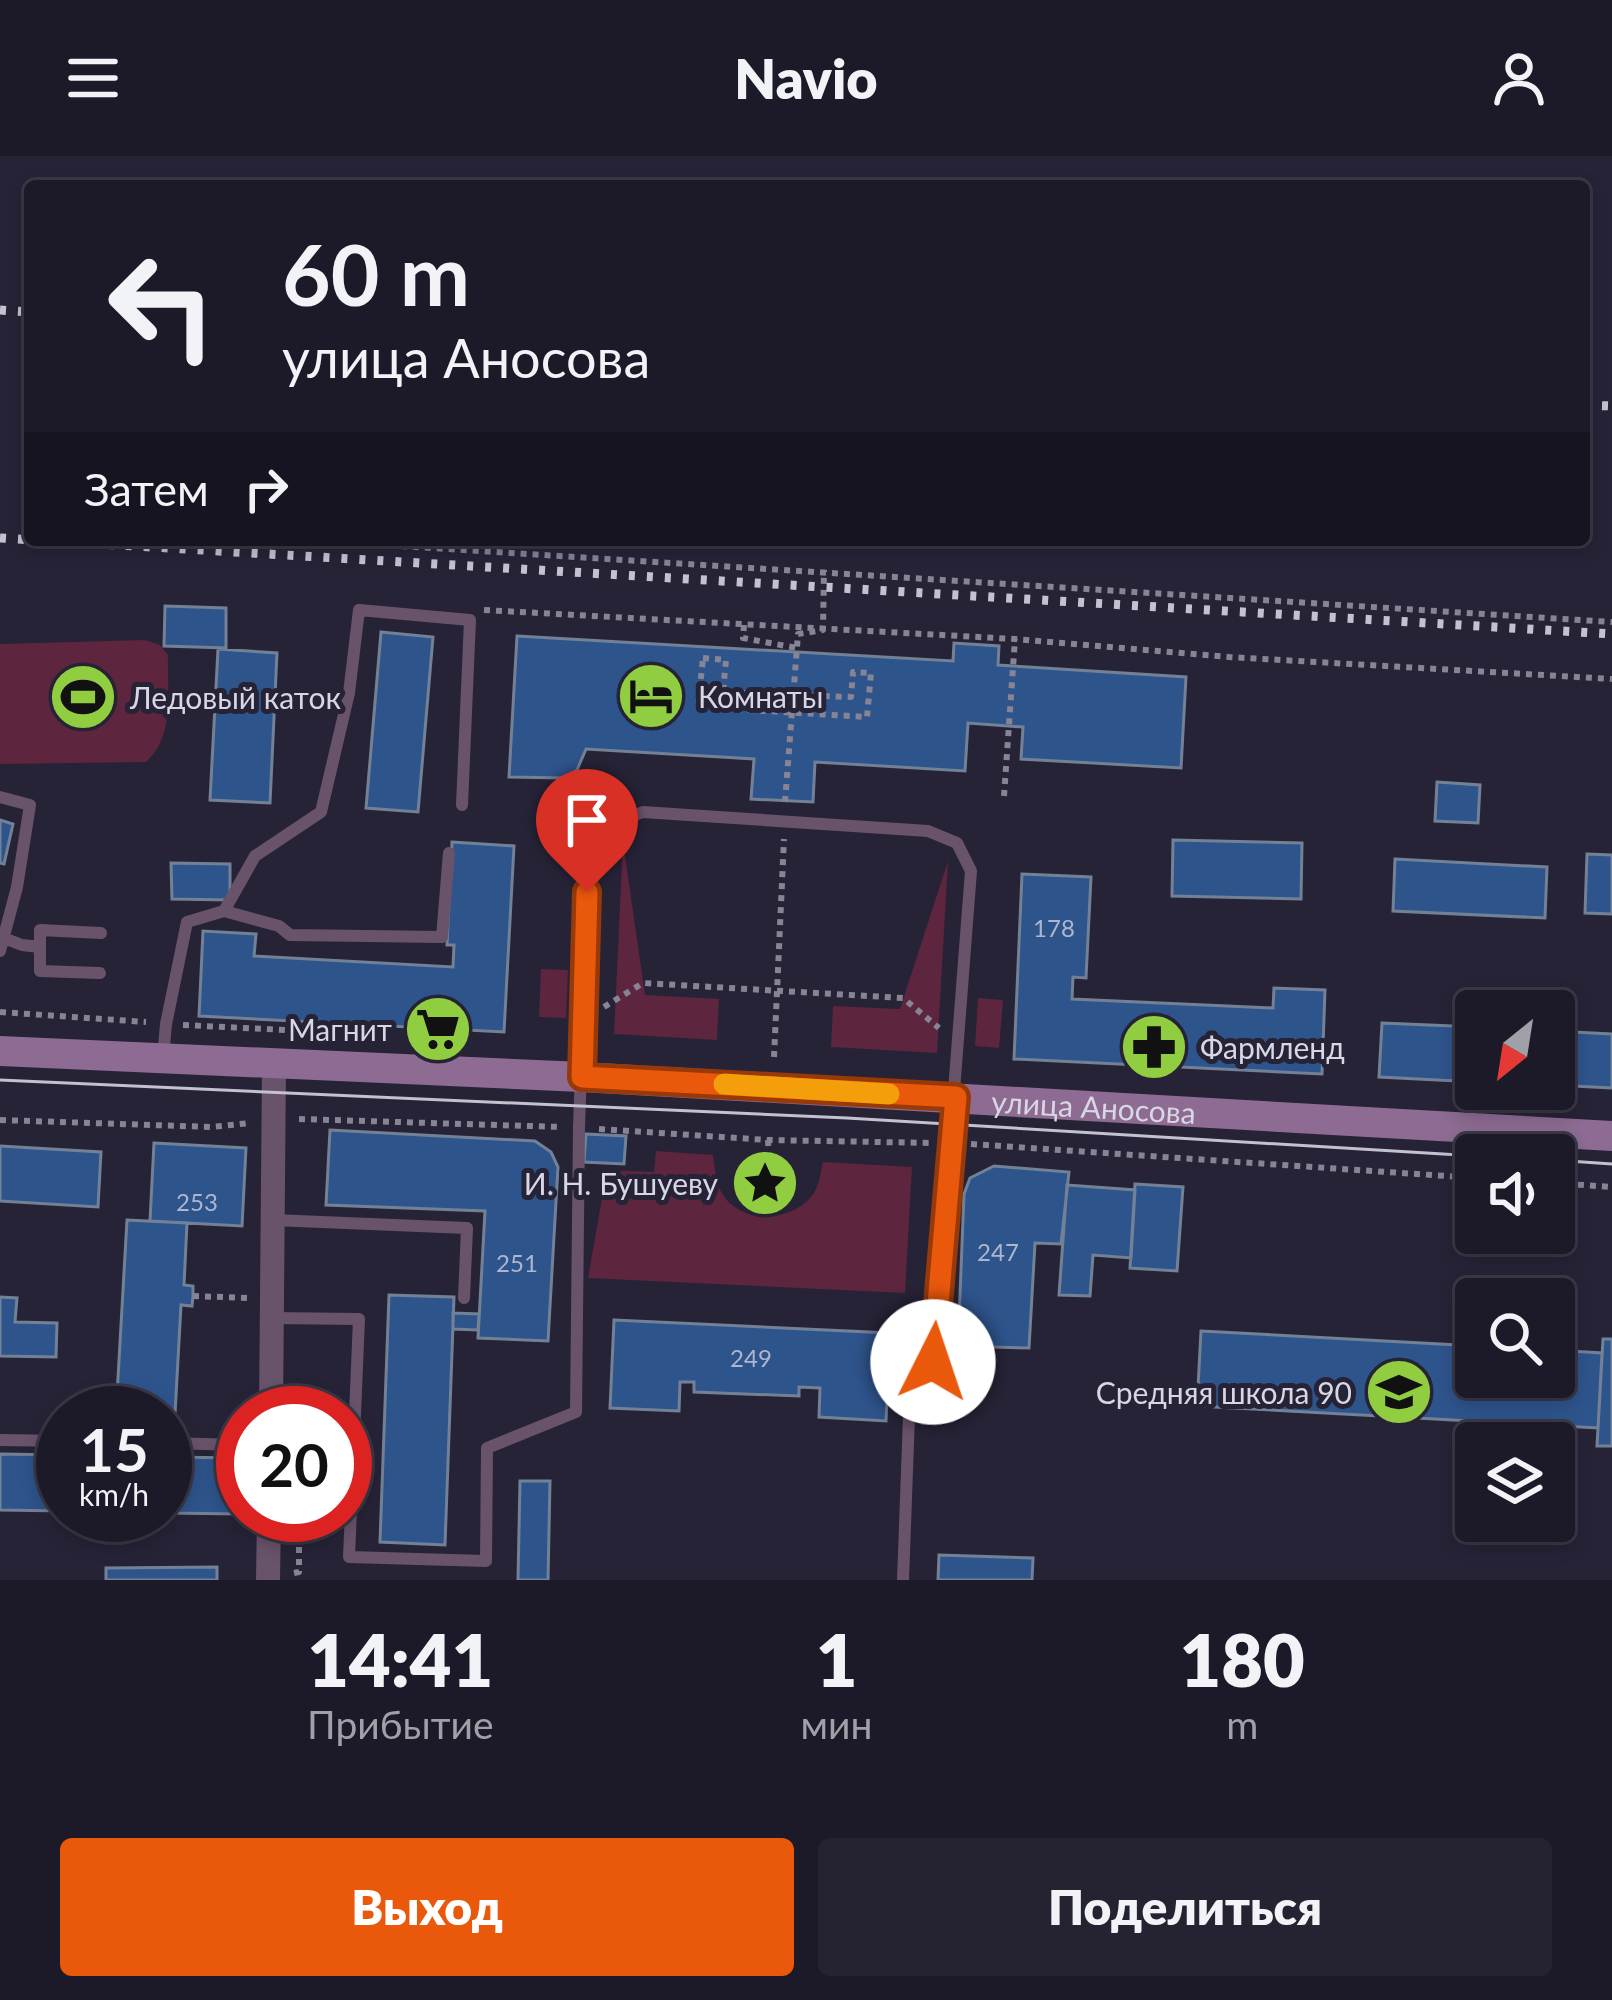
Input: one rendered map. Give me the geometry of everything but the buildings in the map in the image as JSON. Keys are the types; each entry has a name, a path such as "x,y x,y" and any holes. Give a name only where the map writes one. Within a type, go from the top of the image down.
{"main road":[{"name":"улица Аносова","path":"0,1051 582,1077 1612,1136"}],"street":[{"path":"271,1386 274,1065"},
{"path":"268,1580 269,1542"}],"lane":[{"path":"224,910 255,856 321,812 350,693 359,610 470,620 462,805"},
{"path":"0,797 30,805 17,887 1,942 40,947"},
{"path":"272,1318 359,1319 349,1557 486,1561 487,1448 576,1412 589,850 608,825 643,812 928,831 957,844 971,871 933,1362 909,1417 903,1580"},
{"path":"163,1059 188,922 224,910 279,926 290,935 442,937 449,854"},
{"path":"100,934 40,930 40,971 100,973"},
{"path":"272,1220 467,1228 464,1298"},
{"path":"0,1440 36,1441"}],"path":[{"path":"409,546 1612,622"},
{"path":"823,630 824,570"},
{"path":"484,610 1612,679"},
{"path":"745,625 743,638 797,648"},
{"path":"774,1058 798,634 823,630"},
{"path":"1004,796 1015,639"},
{"path":"703,658 726,660 723,692 851,697 853,672 871,673 867,717 790,712 698,707 703,658"},
{"path":"584,1019 643,983 903,998 960,1046"},
{"path":"0,1120 212,1127 302,1119 579,1127 768,1140 949,1143 1455,1177"},
{"path":"768,1140 769,1158"},
{"path":"1575,1184 1612,1187"}],"shaded area":[{"name":"Ледовый каток","path":"145,640 160,645 168,655 165,727 146,762 0,764 0,644"},
{"path":"623,842 645,995 719,999 717,1040 614,1034"},
{"path":"948,861 937,1053 831,1047 833,1006 900,1009"},
{"path":"541,969 568,970 566,1018 539,1017"},
{"path":"978,998 1003,1000 999,1048 975,1046"},
{"path":"656,1151 713,1155 726,1199 760,1216 787,1213 809,1199 823,1162 912,1167 905,1293 588,1278 607,1170 654,1172"}],"tram line":[{"path":"0,1080 847,1118 1455,1155"},
{"path":"1575,1161 1612,1164"}],"railway":[{"path":"0,310 24,312"},
{"path":"1590,405 1612,406"},
{"path":"0,538 24,539"},
{"path":"134,546 1612,634"}],"slow traffic":[{"path":"724,1084 889,1094"}],"place":[{"name":"Комнаты","path":"651,696"},
{"name":"Ледовый каток","path":"83,697"},
{"name":"Магнит","path":"438,1029"},
{"name":"Фармленд","path":"1154,1047"},
{"name":"И. Н. Бушуеву","path":"765,1183"},
{"name":"Средняя школа 90","path":"1399,1392"}],"route":[{"path":"587,892 582,1077 956,1097 933,1362"}]}
